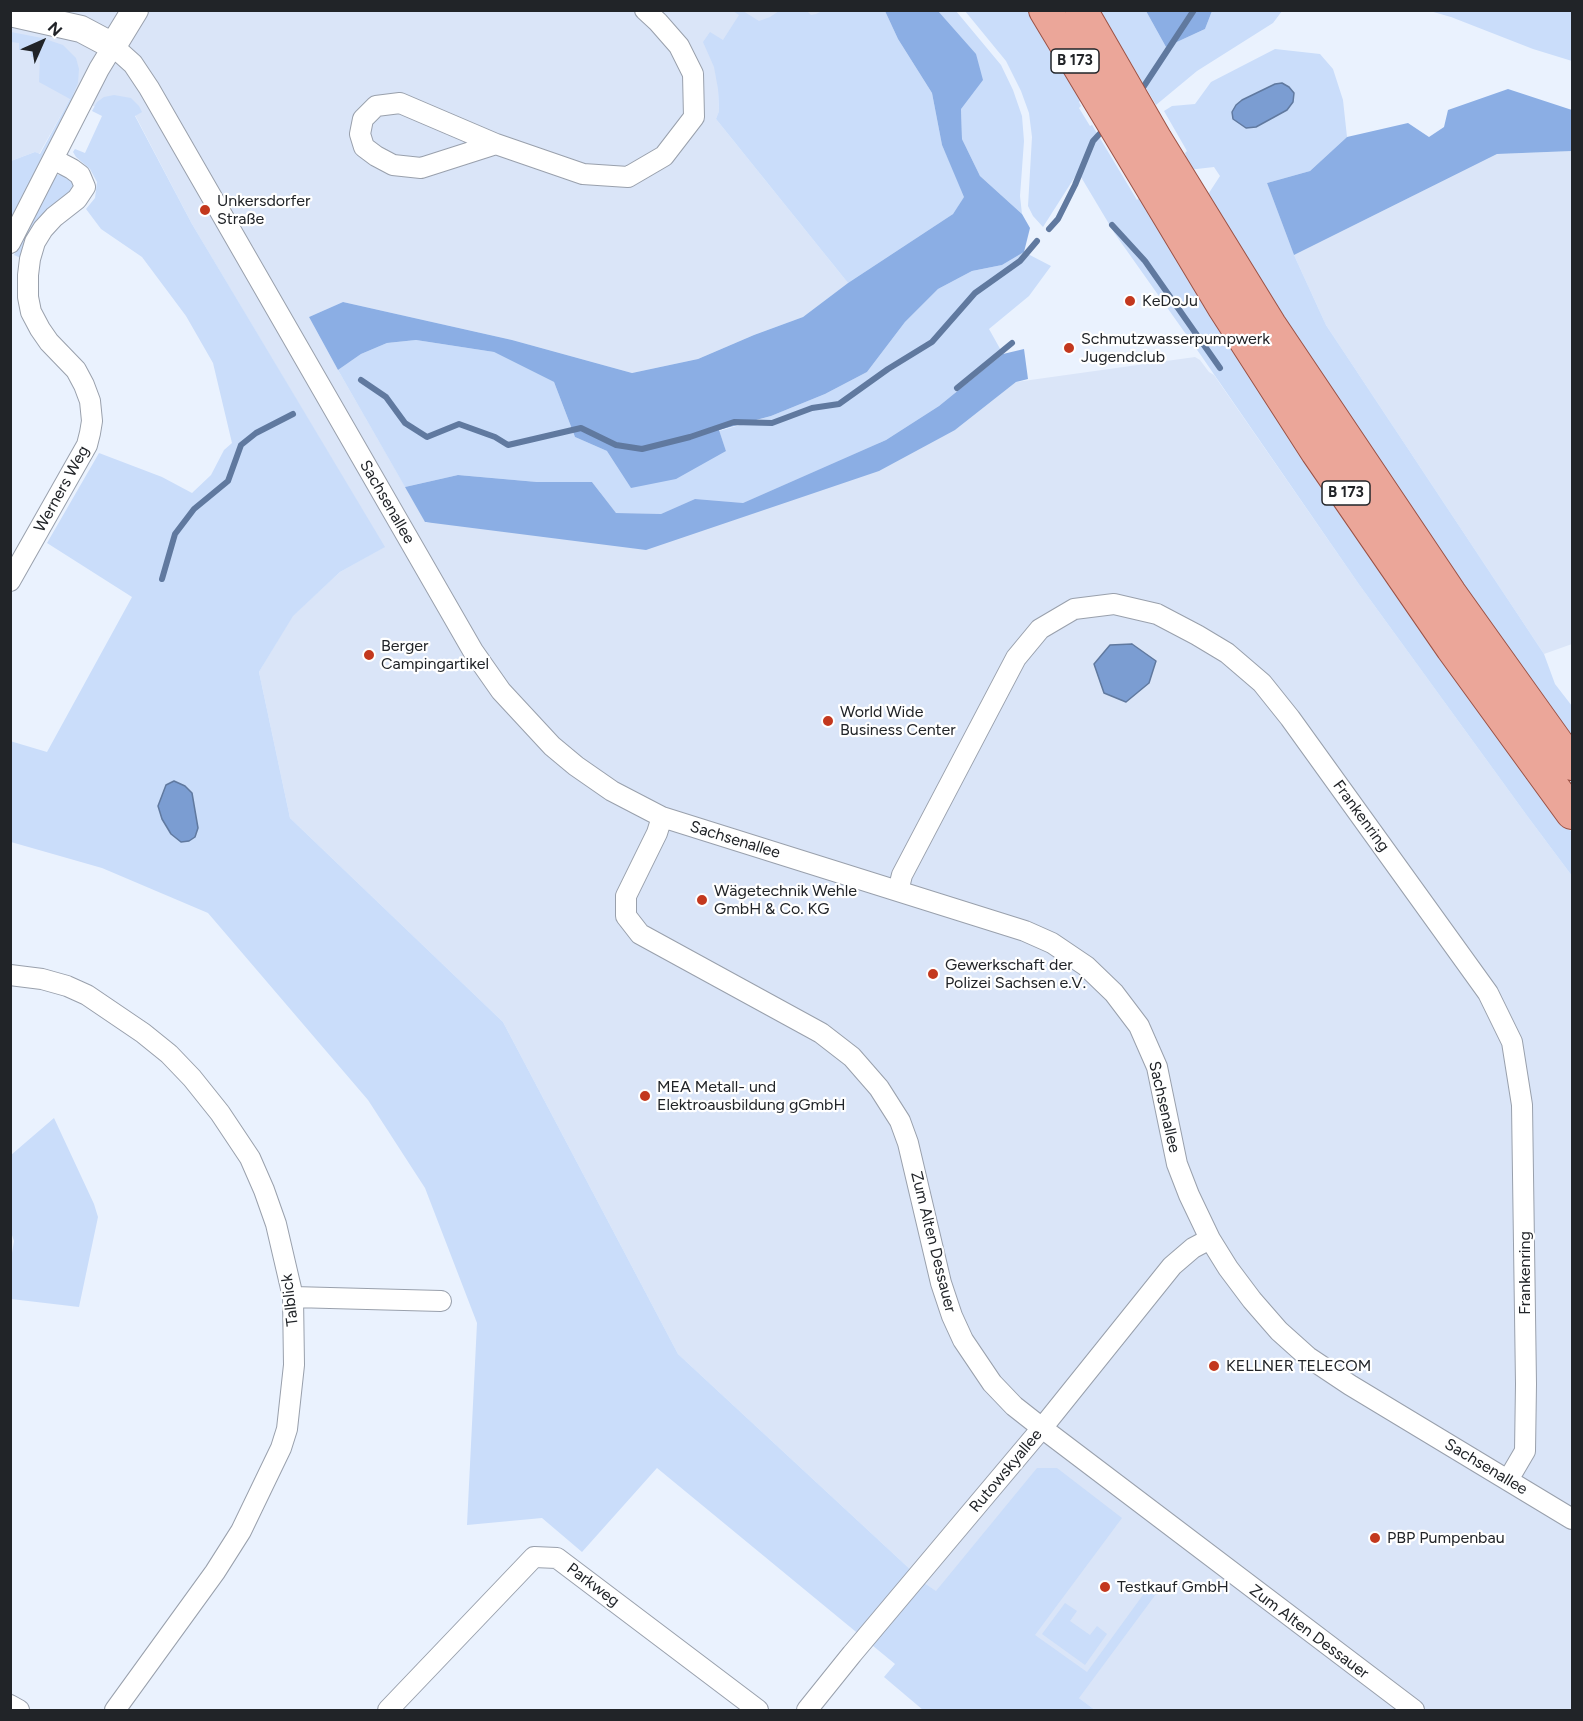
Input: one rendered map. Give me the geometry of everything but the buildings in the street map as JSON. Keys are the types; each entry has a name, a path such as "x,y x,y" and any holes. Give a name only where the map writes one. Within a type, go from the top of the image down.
{"main road":[{"name":"B 173","path":"1045,10 1116,100 1146,151 1223,306 1317,452 1452,648 1572,813"},
{"name":"B 173","path":"1081,10 1116,100"},
{"name":"B 173","path":"1146,151 1270,325 1450,593 1572,764"}],"street":[{"path":"10,243 99,69 135,10"},
{"path":"496,144 421,168 393,165 376,156 364,147 360,134 363,119 376,106 400,103 496,144 583,174 628,177 664,156 694,117 693,75 679,46 645,10"},
{"name":"Sachsenallee","path":"10,13 81,29 113,46 133,64 149,87 472,651 501,691 552,746 576,766 612,790 662,817 1025,931 1052,944 1086,966 1114,993 1139,1026 1156,1067 1178,1164 1189,1195 1210,1239 1228,1268 1279,1331 1308,1357 1350,1385 1572,1519"},
{"name":"Werners Weg","path":"10,581 87,445 92,421 90,400 84,385 76,370 49,342 40,328 31,312 28,297 29,267 35,242 54,216 77,199 85,188 80,175 53,159"},
{"name":"Frankenring","path":"898,891 902,874 1016,658 1040,629 1074,609 1114,604 1157,614 1197,634 1227,653 1262,683 1290,718 1488,993 1512,1042 1522,1105 1526,1384 1525,1451 1508,1480"},
{"name":"Zum Alten Dessauer","path":"662,817 657,833 626,896 626,916 640,934 821,1033 852,1057 879,1088 900,1121 908,1143 941,1283 952,1316 963,1340 992,1383 1014,1406 1041,1428 1414,1710"},
{"name":"Talblick","path":"10,975 42,979 87,995 143,1033 169,1054 192,1078 220,1113 250,1158 276,1224 293,1297 294,1365 287,1429 281,1448 241,1531 215,1572 116,1710"},
{"name":"Rutowskyallee","path":"807,1710 1172,1266 1193,1248 1210,1239"},
{"path":"293,1297 441,1301"},
{"name":"Parkweg","path":"388,1710 534,1557 557,1558 758,1710"},
{"path":"10,1705 19,1710"}],"shaded area":[{"path":"11,11 838,11 718,92 719,111 716,119 848,283 803,317 698,359 632,373 512,340 343,302 309,317 426,523 955,430 1016,382 1195,357 1214,375 1358,583 1572,876 1572,1710 1095,1710 926,1584 678,1354 503,1022 290,818 259,672 292,616 340,572 384,547 192,224 135,115 106,112 73,96 39,154 35,152 11,161"},
{"path":"733,11 743,11 759,21 779,11 807,11 811,15 822,11 885,11 898,39 932,93 942,145 965,196 953,214 848,283 716,119 719,111 718,89 714,67 703,42 710,32 723,40 739,15"},
{"path":"885,11 938,11 976,54 983,80 961,109 962,139 980,176 1022,214 1030,228 1024,252 1002,265 972,271 938,289 905,322 867,372 825,394 771,416 719,430 726,451 676,479 631,488 607,451 575,437 554,382 494,352 416,340 387,343 361,354 338,370 309,317 343,302 512,340 632,373 698,359 803,317 848,283 953,214 964,197 942,145 932,93 898,39"},
{"path":"938,11 956,11 1001,65 1013,90 1022,116 1024,141 1020,196 1022,214 980,176 962,139 961,109"},
{"path":"965,11 1032,11 1083,98 1079,102 1081,106 1079,108 1090,126 1092,125 1137,200 1141,196 1470,694 1572,833 1572,876 1358,583 1115,234 1078,172 1043,227 1033,216 1028,206 1032,137 1029,113 1006,61"},
{"path":"1094,11 1146,11 1166,47 1205,29 1212,11 1282,11 1273,23 1197,71 1156,105 1124,51 1120,55"},
{"path":"1146,11 1212,11 1205,29 1166,47"},
{"path":"1430,11 1572,11 1572,61 1533,49"},
{"path":"11,32 63,45 76,58 79,69 78,83 73,95 76,97 11,231 11,161 35,152 40,154 70,99 39,82 40,57 31,57 31,50 19,50 19,43 11,42"},
{"path":"1275,49 1320,54 1333,69 1343,100 1347,137 1310,171 1267,183 1294,255 1326,325 1544,654 1555,684 1572,706 1572,744 1428,542 1205,199 1220,176 1214,167 1188,170 1182,160 1187,151 1164,111 1172,106 1195,104 1211,82"},
{"path":"1282,83 1294,93 1293,102 1287,110 1256,127 1246,128 1233,119 1232,112 1242,100 1275,84"},
{"path":"1508,89 1572,110 1572,151 1497,154 1294,255 1267,183 1310,171 1347,137 1408,123 1429,137 1444,127 1448,110"},
{"path":"114,95 131,98 139,106 142,112 135,116 192,224 385,547 340,572 293,616 259,672 290,818 503,1022 678,1354 926,1584 936,1591 1037,1468 1057,1468 1122,1518 1035,1635 1087,1672 1148,1588 1156,1594 1079,1698 1095,1710 923,1710 884,1677 895,1664 657,1468 582,1552 542,1518 467,1525 477,1323 425,1188 368,1100 208,913 102,868 11,842 10,741 47,752 132,597 47,543 99,453 162,477 192,493 211,475 224,450 232,443 213,363 186,316 142,257 101,229 86,209 95,198 97,182 90,169 73,152 75,149 85,153 102,116 92,111 97,102 104,97"},
{"path":"1572,151 1572,644 1544,654 1326,325 1294,255 1497,154"},
{"path":"56,175 64,175 76,183 23,259 14,255 49,181"},
{"path":"1024,252 1051,266 1029,296 989,329 1003,354 939,406 886,440 743,503 695,499 661,514 616,513 592,482 537,482 458,475 405,487 338,370 361,354 387,343 416,340 494,352 554,382 575,437 607,451 726,451 719,431 771,416 825,394 867,372 905,322 938,289 972,271 1002,265"},
{"path":"1024,349 1028,379 1016,382 955,430 879,471 646,550 425,522 405,487 458,475 537,482 592,482 616,513 661,514 695,499 743,503 886,440 939,406 1003,354"},
{"path":"1132,644 1156,661 1149,683 1126,702 1104,693 1094,664 1110,645"},
{"path":"174,781 185,786 192,793 198,828 195,837 189,841 181,842 171,834 162,819 158,806 166,785"},
{"path":"54,1118 98,1217 79,1307 11,1299 10,1265 14,1241 10,1229 11,1155"},
{"path":"1065,1603 1077,1611 1070,1621 1090,1635 1097,1626 1107,1634 1085,1665 1042,1634"}],"waterway":[{"path":"1139,92 1194,10"},
{"path":"1049,229 1058,219 1093,141 1105,128"},
{"path":"1112,225 1145,261 1220,368"},
{"path":"361,380 386,397 405,423 427,437 459,424 495,437 508,445 581,428 616,445 642,449 690,437 734,422 772,423 812,408 839,404 888,369 932,342 975,293 1020,261 1037,241"},
{"path":"957,388 1012,343"},
{"path":"162,579 175,534 194,509 228,481 241,445 256,433 293,414"}],"place":[{"name":"Unkersdorfer Straße","path":"205,210"},
{"name":"KeDoJu","path":"1130,301"},
{"name":"Schmutzwasserpumpwerk Jugendclub","path":"1069,348"},
{"name":"Berger Campingartikel","path":"369,655"},
{"name":"World Wide Business Center","path":"828,721"},
{"name":"Wägetechnik Wehle GmbH & Co. KG","path":"702,900"},
{"name":"Gewerkschaft der Polizei Sachsen e.V.","path":"933,974"},
{"name":"MEA Metall- und Elektroausbildung gGmbH","path":"645,1096"},
{"name":"KELLNER TELECOM","path":"1214,1366"},
{"name":"PBP Pumpenbau","path":"1375,1538"},
{"name":"Testkauf GmbH","path":"1105,1587"}]}
